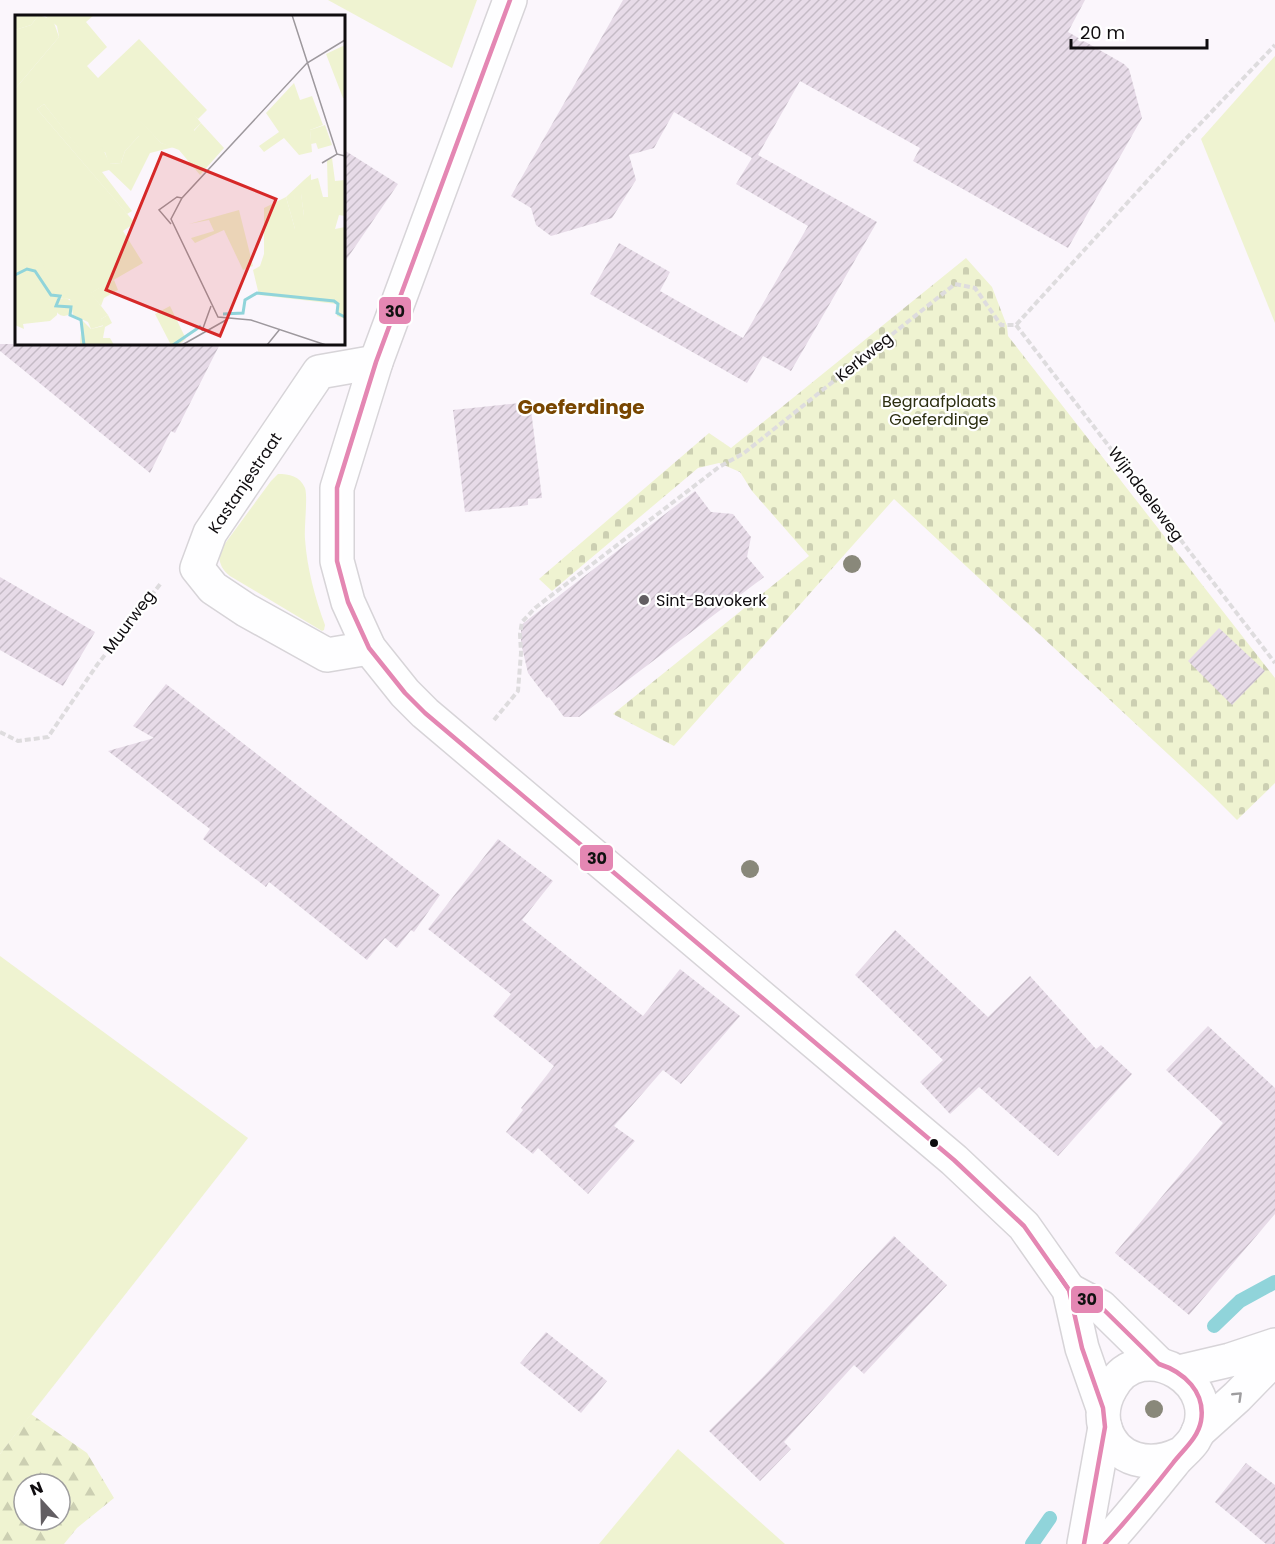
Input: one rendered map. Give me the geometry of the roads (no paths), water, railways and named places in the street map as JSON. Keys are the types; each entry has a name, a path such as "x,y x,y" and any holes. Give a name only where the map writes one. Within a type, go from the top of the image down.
{"street":[{"path":"510,0 376,362 337,488 337,561 348,602 369,648 405,693 469,750 954,1160 1024,1226 1069,1290 1082,1348 1104,1418 1116,1447 1135,1459 1158,1462 1189,1443 1202,1412 1198,1394 1193,1385 1169,1368 1101,1306 1069,1290"},
{"name":"Kastanjestraat","path":"369,648 327,655 246,610 213,588 197,568 210,533 319,372 376,362"},
{"path":"1084,1544 1106,1396 1122,1374 1146,1364 1169,1368 1230,1360 1275,1345"},
{"path":"1105,1544 1130,1517 1189,1443 1275,1358"}],"waterway":[{"path":"1214,1326 1240,1301 1275,1282"},
{"path":"1032,1544 1050,1518"}],"place":[{"name":"Sint-Bavokerk","path":"644,600"}],"district":[{"name":"Goeferdinge","path":"581,407"}],"park label":[{"name":"Begraafplaats Goeferdinge","path":"939,410"}]}
